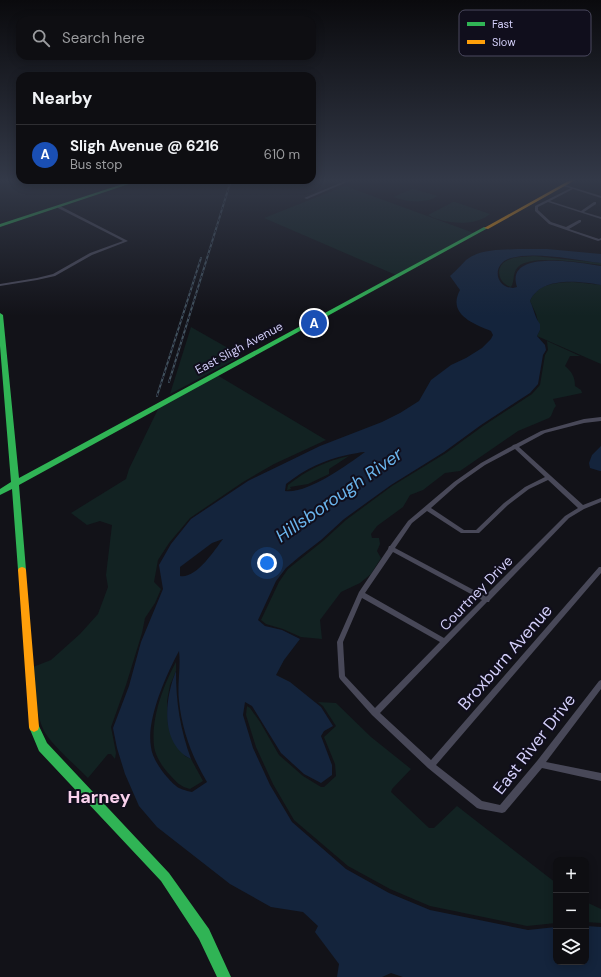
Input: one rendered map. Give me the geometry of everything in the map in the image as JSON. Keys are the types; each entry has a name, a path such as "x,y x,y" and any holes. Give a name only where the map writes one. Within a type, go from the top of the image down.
{"street":[{"path":"0,285 54,275 91,254 126,241 94,225"},
{"name":"East Sligh Avenue","path":"0,492 490,225"},
{"path":"554,225 600,239"},
{"path":"566,229 574,225"},
{"path":"0,315 34,727 43,747 165,877 204,934 224,977"},
{"name":"East River Drive","path":"601,419 584,421 543,432 515,446 483,464 461,479 426,508 410,522 361,594 340,642 342,677 375,713 431,765 480,805 502,809 540,764 601,683"},
{"path":"515,446 582,508"},
{"path":"426,508 463,532 477,532 506,504 527,488 550,477"},
{"name":"Courtney Drive","path":"375,713 567,517 582,508 601,500"},
{"path":"391,548 487,600"},
{"name":"Broxburn Avenue","path":"431,765 601,569"},
{"path":"361,594 445,642"},
{"path":"540,764 601,777"}],"shaded area":[{"path":"279,225 451,225 474,233 396,275"},
{"path":"534,256 601,263 601,265 558,260 534,261 525,263 516,269 511,287 503,283 499,272 502,264 512,258"},
{"path":"573,282 601,285 601,364 537,336 540,330 536,314 530,301 533,295 548,285"},
{"path":"191,327 242,356 170,394"},
{"path":"547,341 580,356 570,356 565,366 573,375 575,386 581,390 582,393 553,399 556,406 549,418 518,431 460,471 445,473 423,490 410,495 403,507 377,526 371,534 372,538 379,538 380,544 377,551 381,558 371,574 360,583 341,592 320,620 322,639 301,637 283,629 266,624 261,620 279,582 288,569 346,520 392,486 446,453 483,426 532,394 540,385 545,355 548,350"},
{"path":"217,375 326,440 274,464 243,482 190,518 169,543 158,560 154,582 161,589 155,603 145,618 142,633 126,685 111,727 116,753 115,759 111,754 108,754 88,778 58,748 44,731 37,708 33,667 51,660 80,634 98,614 108,587 106,575 112,525 100,521 87,525 71,513 126,479 129,469 159,407"},
{"path":"349,456 329,469 329,474 308,484 290,487 291,489 287,490 288,485 302,475 325,463"},
{"path":"176,662 176,671 170,685 167,701 168,725 185,756 191,759 203,781 190,789 179,784 167,772 158,758 154,746 154,724 156,713 167,681"},
{"path":"318,702 336,703 371,737 411,769 392,789 391,792 429,828 434,828 457,806 553,881 553,923 527,926 430,906 390,889 348,866 294,820 273,784 256,747 246,715 247,706 260,722 279,755 303,776 321,787 324,787 336,776 335,764 324,737 336,726 323,706"},
{"path":"589,903 601,909 601,923 589,922"}],"water":[{"name":"Hillsborough River","path":"547,249 601,254 601,263 532,255 511,258 505,261 498,269 499,279 502,284 507,287 517,287 516,275 522,267 533,262 547,261 563,261 601,266 601,285 582,282 561,282 543,287 535,293 530,301 540,324 540,330 537,336 545,345 546,350 543,355 538,384 530,393 481,425 444,452 391,485 344,519 286,568 276,581 258,620 265,626 282,630 300,639 284,660 276,675 290,682 321,707 333,726 324,731 321,736 332,765 332,775 321,783 304,774 281,753 252,706 245,702 243,715 253,748 270,785 292,822 346,869 389,893 430,910 528,930 553,927 553,965 589,965 589,926 601,927 601,977 403,977 391,973 382,977 337,977 339,964 315,932 318,926 303,912 271,907 230,884 157,827 139,806 125,774 113,728 129,686 141,642 163,589 159,565 171,544 191,519 248,481 320,446 382,422 400,413 419,401 431,380 451,365 482,348 493,335 491,331 470,321 459,312 457,298 460,290 450,276 472,256 498,250","holes":["365,452 338,471 305,488 294,491 285,491 286,484 300,474 323,462","223,539 210,557 198,569 186,576 180,576 180,567 212,543","179,651 180,712 192,753 207,782 192,792 180,789 170,780 157,763 151,747 150,736 154,711 163,685"]},
{"path":"601,446 600,471 590,468 589,463 592,455"},
{"path":"176,671 179,715 191,759 181,752 169,731 167,706"}],"railway":[{"path":"169,382 217,225"},
{"path":"157,396 201,258"}],"traffic: fast":[{"path":"0,226 4,225"},
{"path":"0,492 486,228"},
{"path":"0,315 10,414 22,570"},
{"path":"34,727 43,747 165,877 204,934 224,977"}],"traffic: slow":[{"path":"486,228 492,225"},
{"path":"22,570 34,727"}],"place":[{"name":"Sligh Avenue @ 6216","path":"314,323"}],"district":[{"name":"Harney","path":"99,797"}]}
